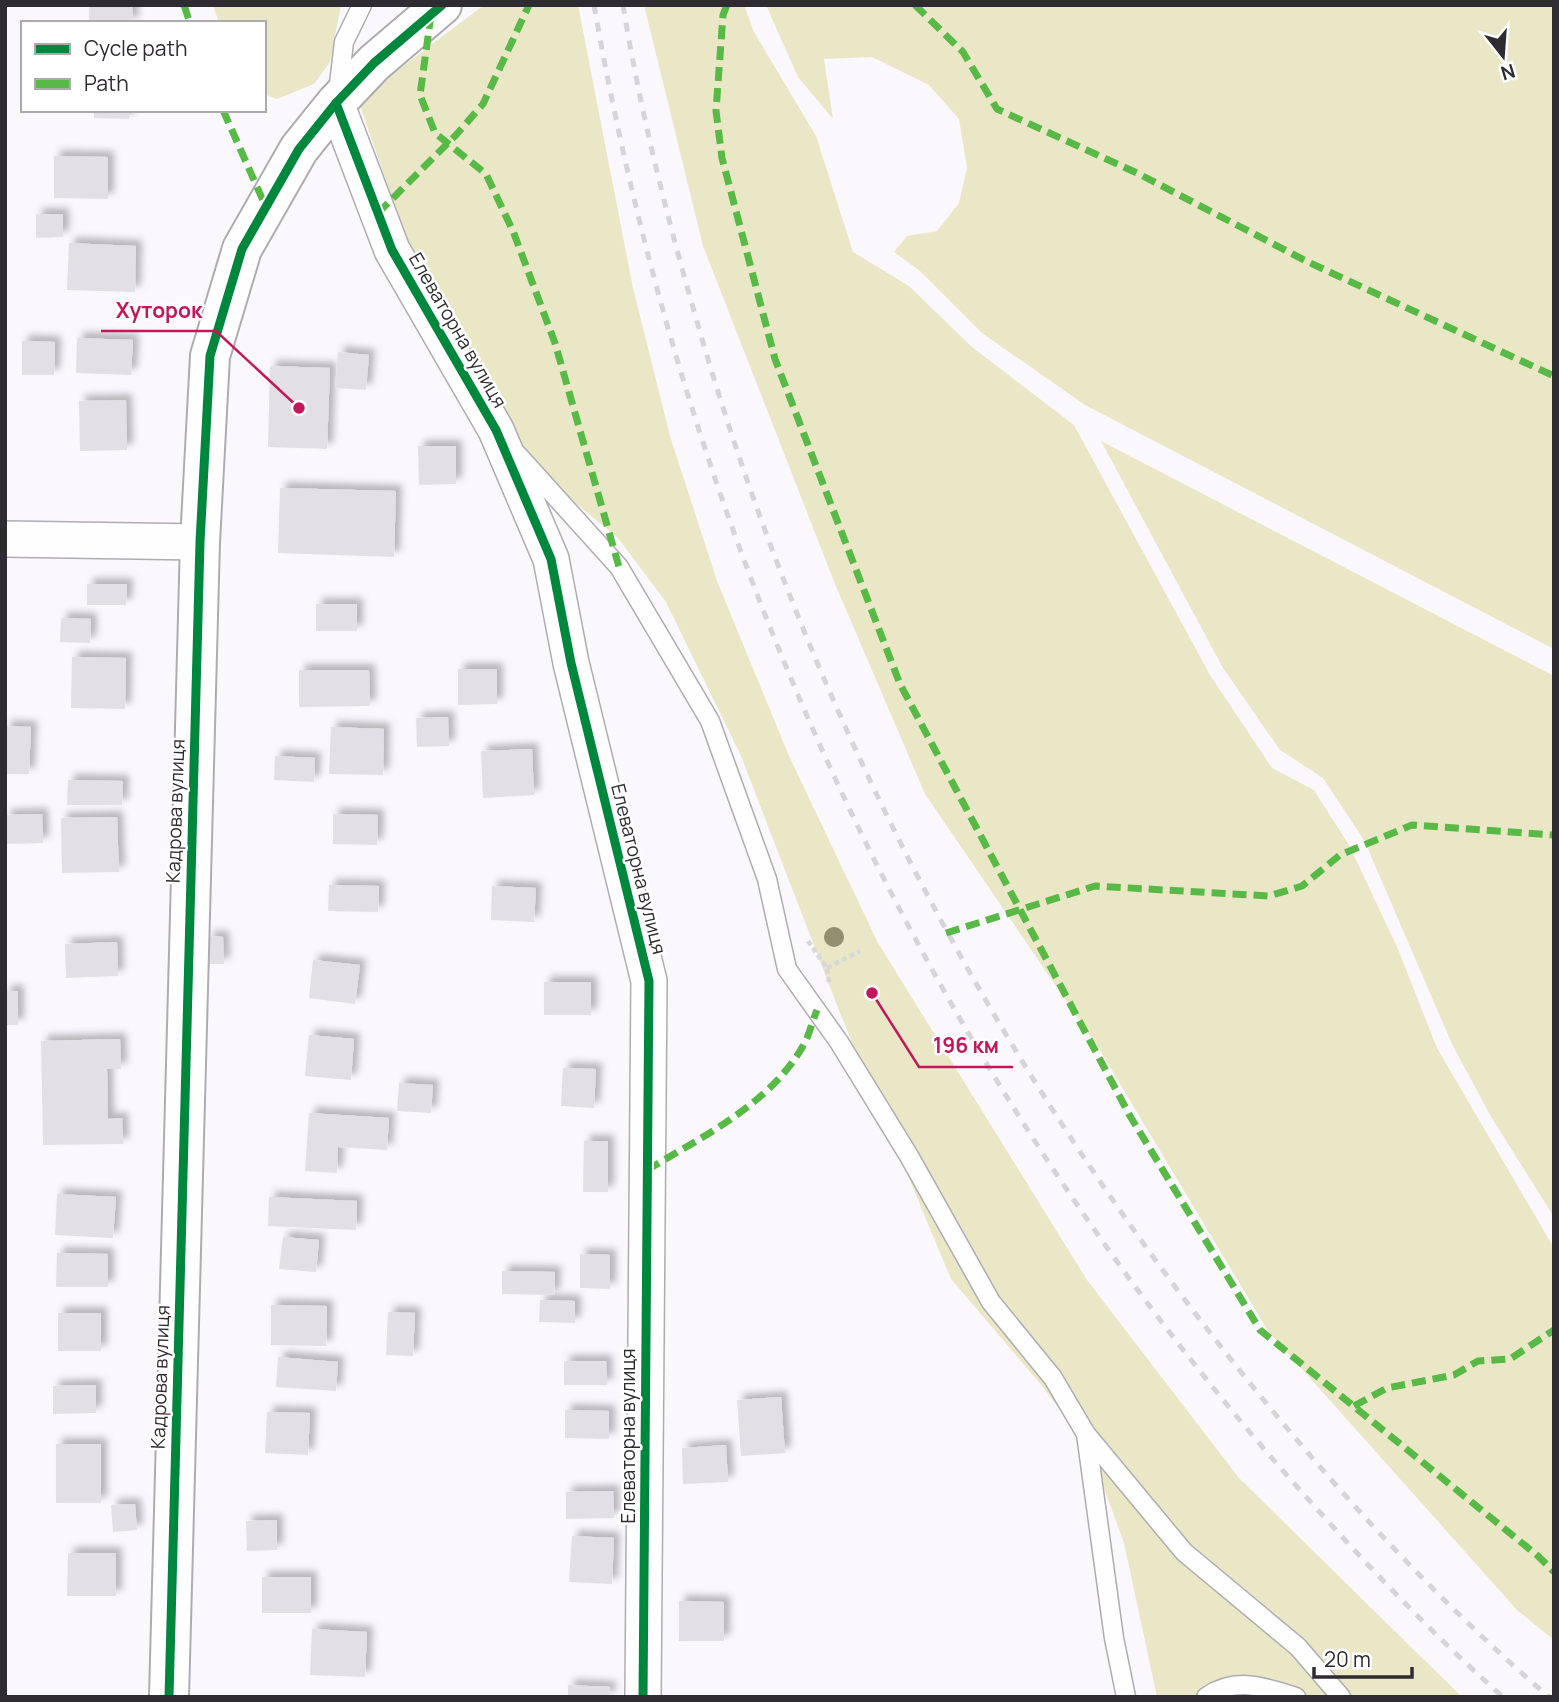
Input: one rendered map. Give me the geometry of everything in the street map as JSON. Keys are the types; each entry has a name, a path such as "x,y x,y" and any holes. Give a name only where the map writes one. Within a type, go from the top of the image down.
{"street":[{"name":"Кадрова вулиця","path":"169,1697 200,542 210,356 224,299 242,249 299,149 336,103 374,63 442,5"},
{"name":"Елеваторна вулиця","path":"336,103 392,250 496,430 551,559 571,663 649,981 643,1697"},
{"path":"5,539 200,542"}],"lane":[{"path":"336,103 344,42 361,6"},
{"path":"496,430 619,566 710,721 767,879 787,970 867,1088 991,1302 1053,1378 1086,1434 1184,1552 1298,1647 1341,1697"},
{"path":"1086,1434 1114,1637 1126,1697"},
{"path":"1206,1697 1215,1690 1253,1683 1296,1697"}],"path":[{"path":"827,968 860,951"}],"shaded area":[{"path":"213,5 341,5 330,62 314,84 277,99 266,95 266,21 218,21"},
{"path":"484,5 578,5 633,288 670,436 717,581 789,756 878,943 1087,1280 1239,1478 1462,1697 1157,1697 1124,1543 1090,1450 1043,1387 951,1279 840,1013 741,756 666,602 618,538 556,487 488,401 403,230 358,100"},
{"path":"644,5 744,5 754,32 816,136 853,252 909,286 972,347 1074,425 1210,675 1272,768 1314,790 1349,845 1398,949 1437,1048 1554,1248 1554,1640 1517,1610 1268,1331 1101,1052 925,794 835,584 703,246"},
{"path":"766,5 1554,5 1554,649 1085,405 982,333 920,271 894,252 907,236 937,231 959,203 967,168 959,119 929,85 872,57 824,59 833,119 798,77"},
{"path":"1101,441 1554,676 1554,1217 1490,1115 1452,1044 1364,840 1323,778 1280,750 1223,668"}],"building":[{"path":"89,5 132,5 133,21 89,21"},
{"path":"94,112 129,112 129,119 94,118"},
{"path":"54,156 108,157 108,199 54,198"},
{"path":"36,214 63,214 63,237 36,238"},
{"path":"69,243 136,246 135,292 67,290"},
{"path":"77,338 133,340 131,375 76,373"},
{"path":"22,341 55,342 54,375 22,375"},
{"path":"338,352 369,355 366,390 335,388"},
{"path":"270,366 330,368 327,449 268,447"},
{"path":"126,400 127,450 80,451 79,401"},
{"path":"418,446 456,446 456,484 419,485"},
{"path":"280,488 396,491 394,557 278,553"},
{"path":"87,584 127,584 126,605 87,605"},
{"path":"316,604 357,604 357,631 316,631"},
{"path":"61,618 91,619 90,643 60,642"},
{"path":"72,657 126,658 125,709 71,708"},
{"path":"458,669 497,669 497,704 458,705"},
{"path":"299,670 369,670 370,706 299,707"},
{"path":"448,717 449,746 417,747 416,718"},
{"path":"5,726 31,727 29,774 5,774"},
{"path":"331,727 384,729 383,775 329,774"},
{"path":"532,749 534,795 483,798 481,751"},
{"path":"275,756 315,758 314,782 274,780"},
{"path":"68,780 123,781 122,805 67,805"},
{"path":"42,814 43,843 5,844 5,815"},
{"path":"333,814 378,815 377,845 333,844"},
{"path":"117,817 119,872 62,873 61,818"},
{"path":"329,885 379,886 378,912 328,911"},
{"path":"492,886 536,888 534,922 491,920"},
{"path":"208,936 223,937 224,964 208,964"},
{"path":"117,942 118,976 66,978 65,944"},
{"path":"313,960 360,965 355,1004 309,998"},
{"path":"544,982 591,982 591,1015 544,1015"},
{"path":"5,991 18,991 18,1025 5,1025"},
{"path":"309,1035 354,1039 351,1080 305,1076"},
{"path":"120,1039 121,1069 107,1069 108,1119 122,1118 123,1144 43,1145 41,1041"},
{"path":"563,1068 596,1069 594,1108 561,1106"},
{"path":"399,1083 433,1085 431,1113 397,1111"},
{"path":"309,1113 389,1118 387,1150 338,1147 337,1173 305,1171"},
{"path":"584,1141 608,1141 608,1192 583,1192"},
{"path":"57,1194 116,1197 113,1238 55,1235"},
{"path":"269,1197 357,1201 356,1230 268,1226"},
{"path":"283,1237 319,1240 316,1272 279,1269"},
{"path":"57,1253 108,1254 108,1287 56,1287"},
{"path":"580,1254 610,1255 610,1289 580,1288"},
{"path":"502,1271 555,1272 554,1295 502,1294"},
{"path":"540,1300 575,1301 575,1323 539,1322"},
{"path":"271,1305 327,1306 326,1346 271,1345"},
{"path":"388,1312 415,1313 413,1356 386,1355"},
{"path":"58,1313 101,1313 101,1351 58,1351"},
{"path":"278,1357 338,1362 336,1391 276,1387"},
{"path":"564,1361 606,1361 607,1385 564,1385"},
{"path":"96,1385 96,1413 53,1414 53,1386"},
{"path":"781,1397 785,1453 741,1456 737,1400"},
{"path":"565,1410 609,1411 609,1439 565,1438"},
{"path":"267,1412 310,1413 308,1455 265,1453"},
{"path":"56,1444 101,1444 101,1503 56,1503"},
{"path":"726,1445 728,1482 683,1484 682,1448"},
{"path":"613,1491 614,1518 566,1519 566,1492"},
{"path":"135,1504 137,1530 113,1532 111,1505"},
{"path":"277,1520 277,1550 247,1551 246,1521"},
{"path":"572,1536 614,1538 612,1584 569,1582"},
{"path":"68,1553 116,1553 116,1596 67,1596"},
{"path":"262,1577 311,1577 311,1613 262,1613"},
{"path":"679,1601 724,1602 724,1641 679,1641"},
{"path":"312,1629 367,1632 365,1677 310,1675"},
{"path":"568,1685 610,1687 610,1697 568,1697"}],"railway":[{"path":"594,5 636,205 690,402 757,594 837,781 928,963 1032,1137 1149,1305 1277,1464 1331,1524 1386,1584 1503,1697"},
{"path":"623,5 638,88 667,211 700,332 742,465 790,596 844,724 904,850 970,972 1041,1092 1118,1208 1240,1371 1365,1518 1454,1610 1549,1697"}],"marked path":[{"path":"184,5 189,21"},
{"path":"378,213 483,104 529,5"},
{"path":"727,5 723,15 716,111 722,158 775,359 900,684 1130,1116 1260,1330 1538,1556 1554,1572"},
{"path":"915,5 963,52 997,109 1137,173 1308,262 1554,376"},
{"path":"431,15 420,95 435,133 486,174 513,231 555,343 619,567"},
{"path":"224,112 265,205"},
{"path":"946,933 1095,886 1269,896 1302,886 1340,855 1412,825 1554,835"},
{"path":"647,1170 712,1132 754,1102 789,1067 807,1038 817,1010"},
{"path":"1354,1406 1387,1388 1454,1375 1478,1361 1510,1359 1554,1330"}],"cycle path":[{"path":"169,1697 200,542 210,356 242,249 299,149 336,103 374,63 442,5"},
{"path":"336,103 392,250 496,430 551,559 571,663 649,981 643,1697"}],"place":[{"name":"Хуторок","path":"299,408"},
{"name":"196 км","path":"872,993"}]}
